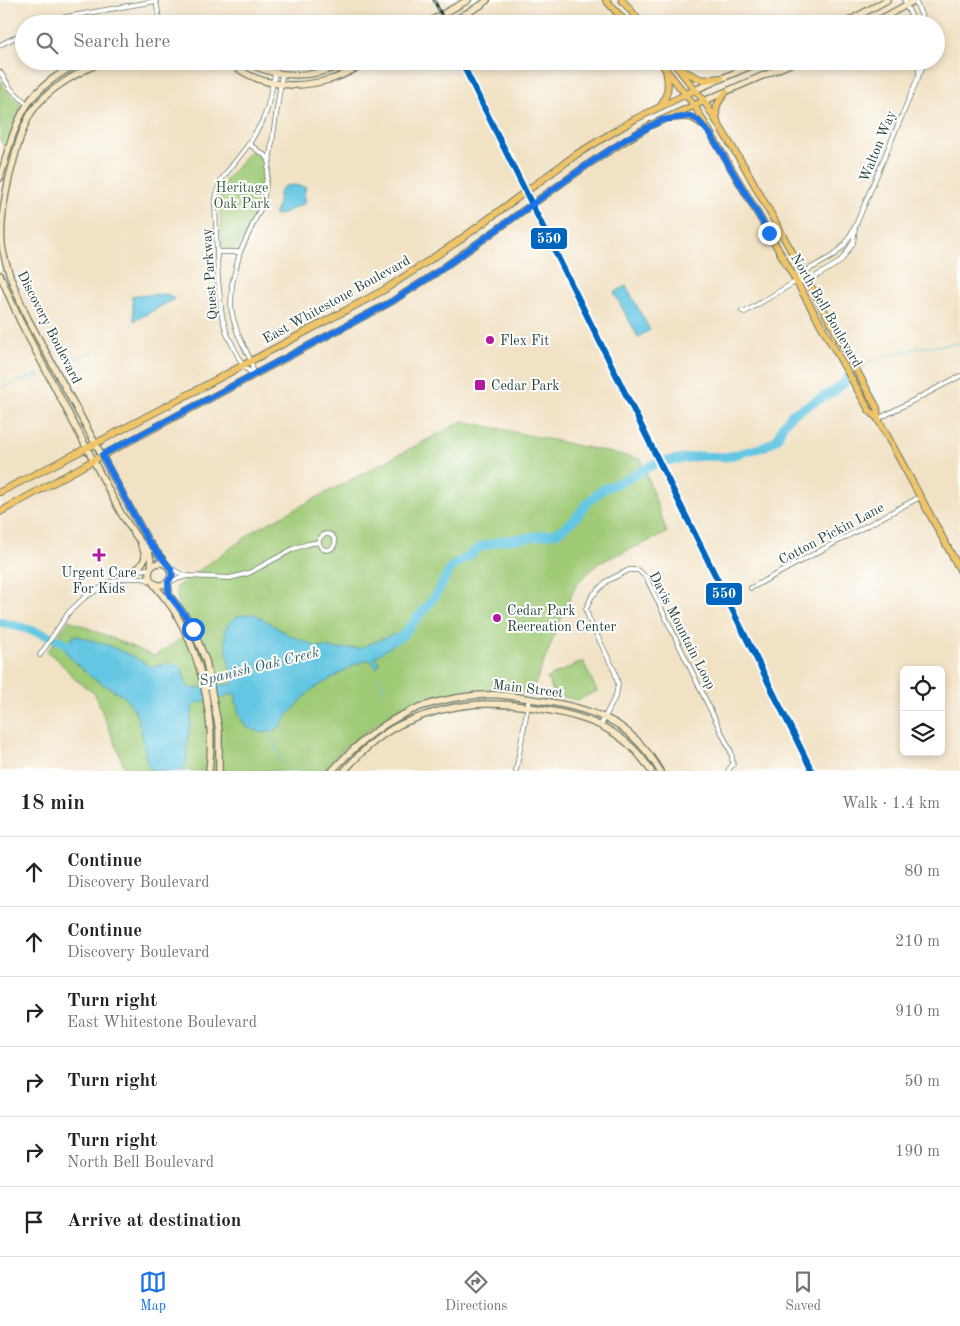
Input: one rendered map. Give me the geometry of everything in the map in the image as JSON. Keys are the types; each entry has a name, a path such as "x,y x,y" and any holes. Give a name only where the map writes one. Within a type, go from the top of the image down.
{"main road":[{"path":"606,0 619,15"},
{"path":"622,0 634,15"},
{"path":"661,106 668,88 666,70"},
{"name":"North Bell Boulevard","path":"667,70 694,105 869,410 878,419 920,497 957,559 960,570"},
{"name":"North Bell Boulevard","path":"679,70 704,101 762,197 877,408 878,419"},
{"path":"681,70 702,80 721,78"},
{"name":"East Whitestone Boulevard","path":"0,492 96,444 384,290 456,242 577,154 635,119 695,90"},
{"path":"718,124 716,113 718,102 726,92"},
{"name":"East Whitestone Boulevard","path":"0,512 102,455 391,302 433,275 590,163 635,134 704,101"},
{"path":"662,120 690,116 698,120 711,135"}],"street":[{"path":"441,15 468,0"},
{"path":"461,15 487,0"},
{"path":"860,15 887,0"},
{"path":"886,15 906,2 915,0 921,15"},
{"path":"77,15 156,1 158,15"},
{"path":"906,2 911,15"},
{"path":"0,45 15,38"},
{"path":"0,178 17,124 27,104 53,79 68,70"},
{"name":"Discovery Boulevard","path":"85,70 63,82 32,112 15,153 2,206 0,219 2,243 7,270 27,317 148,541 168,566"},
{"path":"240,70 249,76 281,84 307,84 333,79 352,70"},
{"path":"265,70 282,75 307,75 330,70"},
{"path":"695,90 740,70"},
{"path":"704,101 776,70"},
{"name":"Walton Way","path":"796,282 808,281 833,267 840,262 853,243 856,227 921,70"},
{"path":"0,72 11,89 27,104"},
{"name":"Quest Parkway","path":"254,375 243,366 226,334 220,308 215,204 218,189 226,174 249,144 263,120 275,74"},
{"name":"Quest Parkway","path":"254,375 252,361 238,334 233,318 231,307 232,284 240,252 263,203 282,75"},
{"path":"249,144 270,161"},
{"name":"Walton Way","path":"742,312 796,282 804,272 833,256 856,227"},
{"path":"217,252 240,252"},
{"name":"Discovery Boulevard","path":"0,275 20,321 122,515 136,536 150,552 151,568"},
{"path":"220,308 231,307"},
{"path":"878,419 960,376"},
{"name":"Cotton Pickin Lane","path":"751,588 920,497"},
{"path":"325,534 330,534 336,542 330,550 325,550 320,548 319,542 320,538 325,534"},
{"path":"125,578 144,563 145,555 136,536"},
{"path":"136,570 151,568 158,563 188,576 230,578 249,573 292,549 319,542"},
{"path":"168,566 172,574 169,582 169,595 193,629 203,650 208,669 220,740 219,771"},
{"path":"151,568 149,574 152,582 175,612 190,640 200,670 211,736 209,771"},
{"name":"Davis Mountain Loop","path":"601,725 616,696 618,684 615,672 589,619 586,608 592,596 607,581 629,570 638,570 646,577 731,752 733,764 728,771"},
{"path":"40,656 69,612 85,597 110,582 125,578 143,578 160,586 188,576"},
{"name":"Main Street","path":"332,771 356,746 376,730 420,707 474,696 500,695 529,698 576,707 604,718 618,725 642,745 660,771"},
{"path":"474,696 474,704"},
{"path":"516,771 529,698"},
{"name":"Main Street","path":"344,771 373,741 404,722 440,710 474,704 496,703 528,706 574,715 601,725 613,732 636,751 651,771"},
{"path":"401,716 404,722"}],"green space":[{"path":"0,80 8,92 21,105 6,148 0,141"},
{"name":"Heritage Oak Park","path":"250,151 267,163 265,186 258,207 237,248 224,249 222,246 219,196 226,180"},
{"path":"463,421 641,459 667,533 599,563 577,583 531,694 473,690 397,709 342,750 323,771 126,771 95,694 76,680 57,659 47,652 69,620 154,656 182,638 176,587 257,529"},
{"path":"583,661 597,691 578,700 555,695 547,678"}],"water":[{"path":"292,185 306,187 304,194 305,203 279,215 274,215 280,190"},
{"path":"626,286 650,330 638,337 614,293"},
{"path":"168,294 174,299 134,321 132,296"},
{"path":"255,614 289,635 315,646 337,649 360,648 394,634 401,637 399,641 375,657 379,663 377,668 371,659 356,664 310,691 287,716 280,727 273,731 261,733 245,726 238,711 235,693 197,703 193,707 187,744 187,760 182,771 152,771 147,763 141,728 134,709 125,697 91,677 65,651 74,635 108,645 152,667 172,663 181,667 188,687 192,689 233,684 225,641 225,629 233,619 241,615"}],"waterway":[{"name":"Spanish Oak Creek","path":"861,370 874,359 917,348 960,343"},
{"path":"65,364 94,350"},
{"path":"0,388 41,374"},
{"name":"Spanish Oak Creek","path":"471,554 480,547 504,540 556,533 574,520 587,503 602,490 658,462 701,456 726,457 764,447 777,439 783,425 792,414 836,390 844,383 847,377"},
{"name":"Spanish Oak Creek","path":"390,641 401,637 434,598 452,566 467,557"},
{"name":"Spanish Oak Creek","path":"0,622 50,637 69,645 77,651"},
{"path":"378,675 385,693"},
{"path":"271,732 281,762 291,771"}],"railway":[{"path":"434,0 442,15"},
{"path":"468,70 506,145"}],"transit line":[{"name":"550","path":"465,70 812,771"}],"place":[{"name":"Flex Fit","path":"490,340"},
{"name":"Cedar Park","path":"480,385"},
{"name":"Urgent Care For Kids","path":"99,555"},
{"name":"Cedar Park Recreation Center","path":"497,618"}],"route":[{"path":"193,629 169,595 168,582 172,576 171,569 148,541 102,455 378,310 433,275 590,163 628,138 662,120 690,116 698,120 711,135 769,233"}]}
